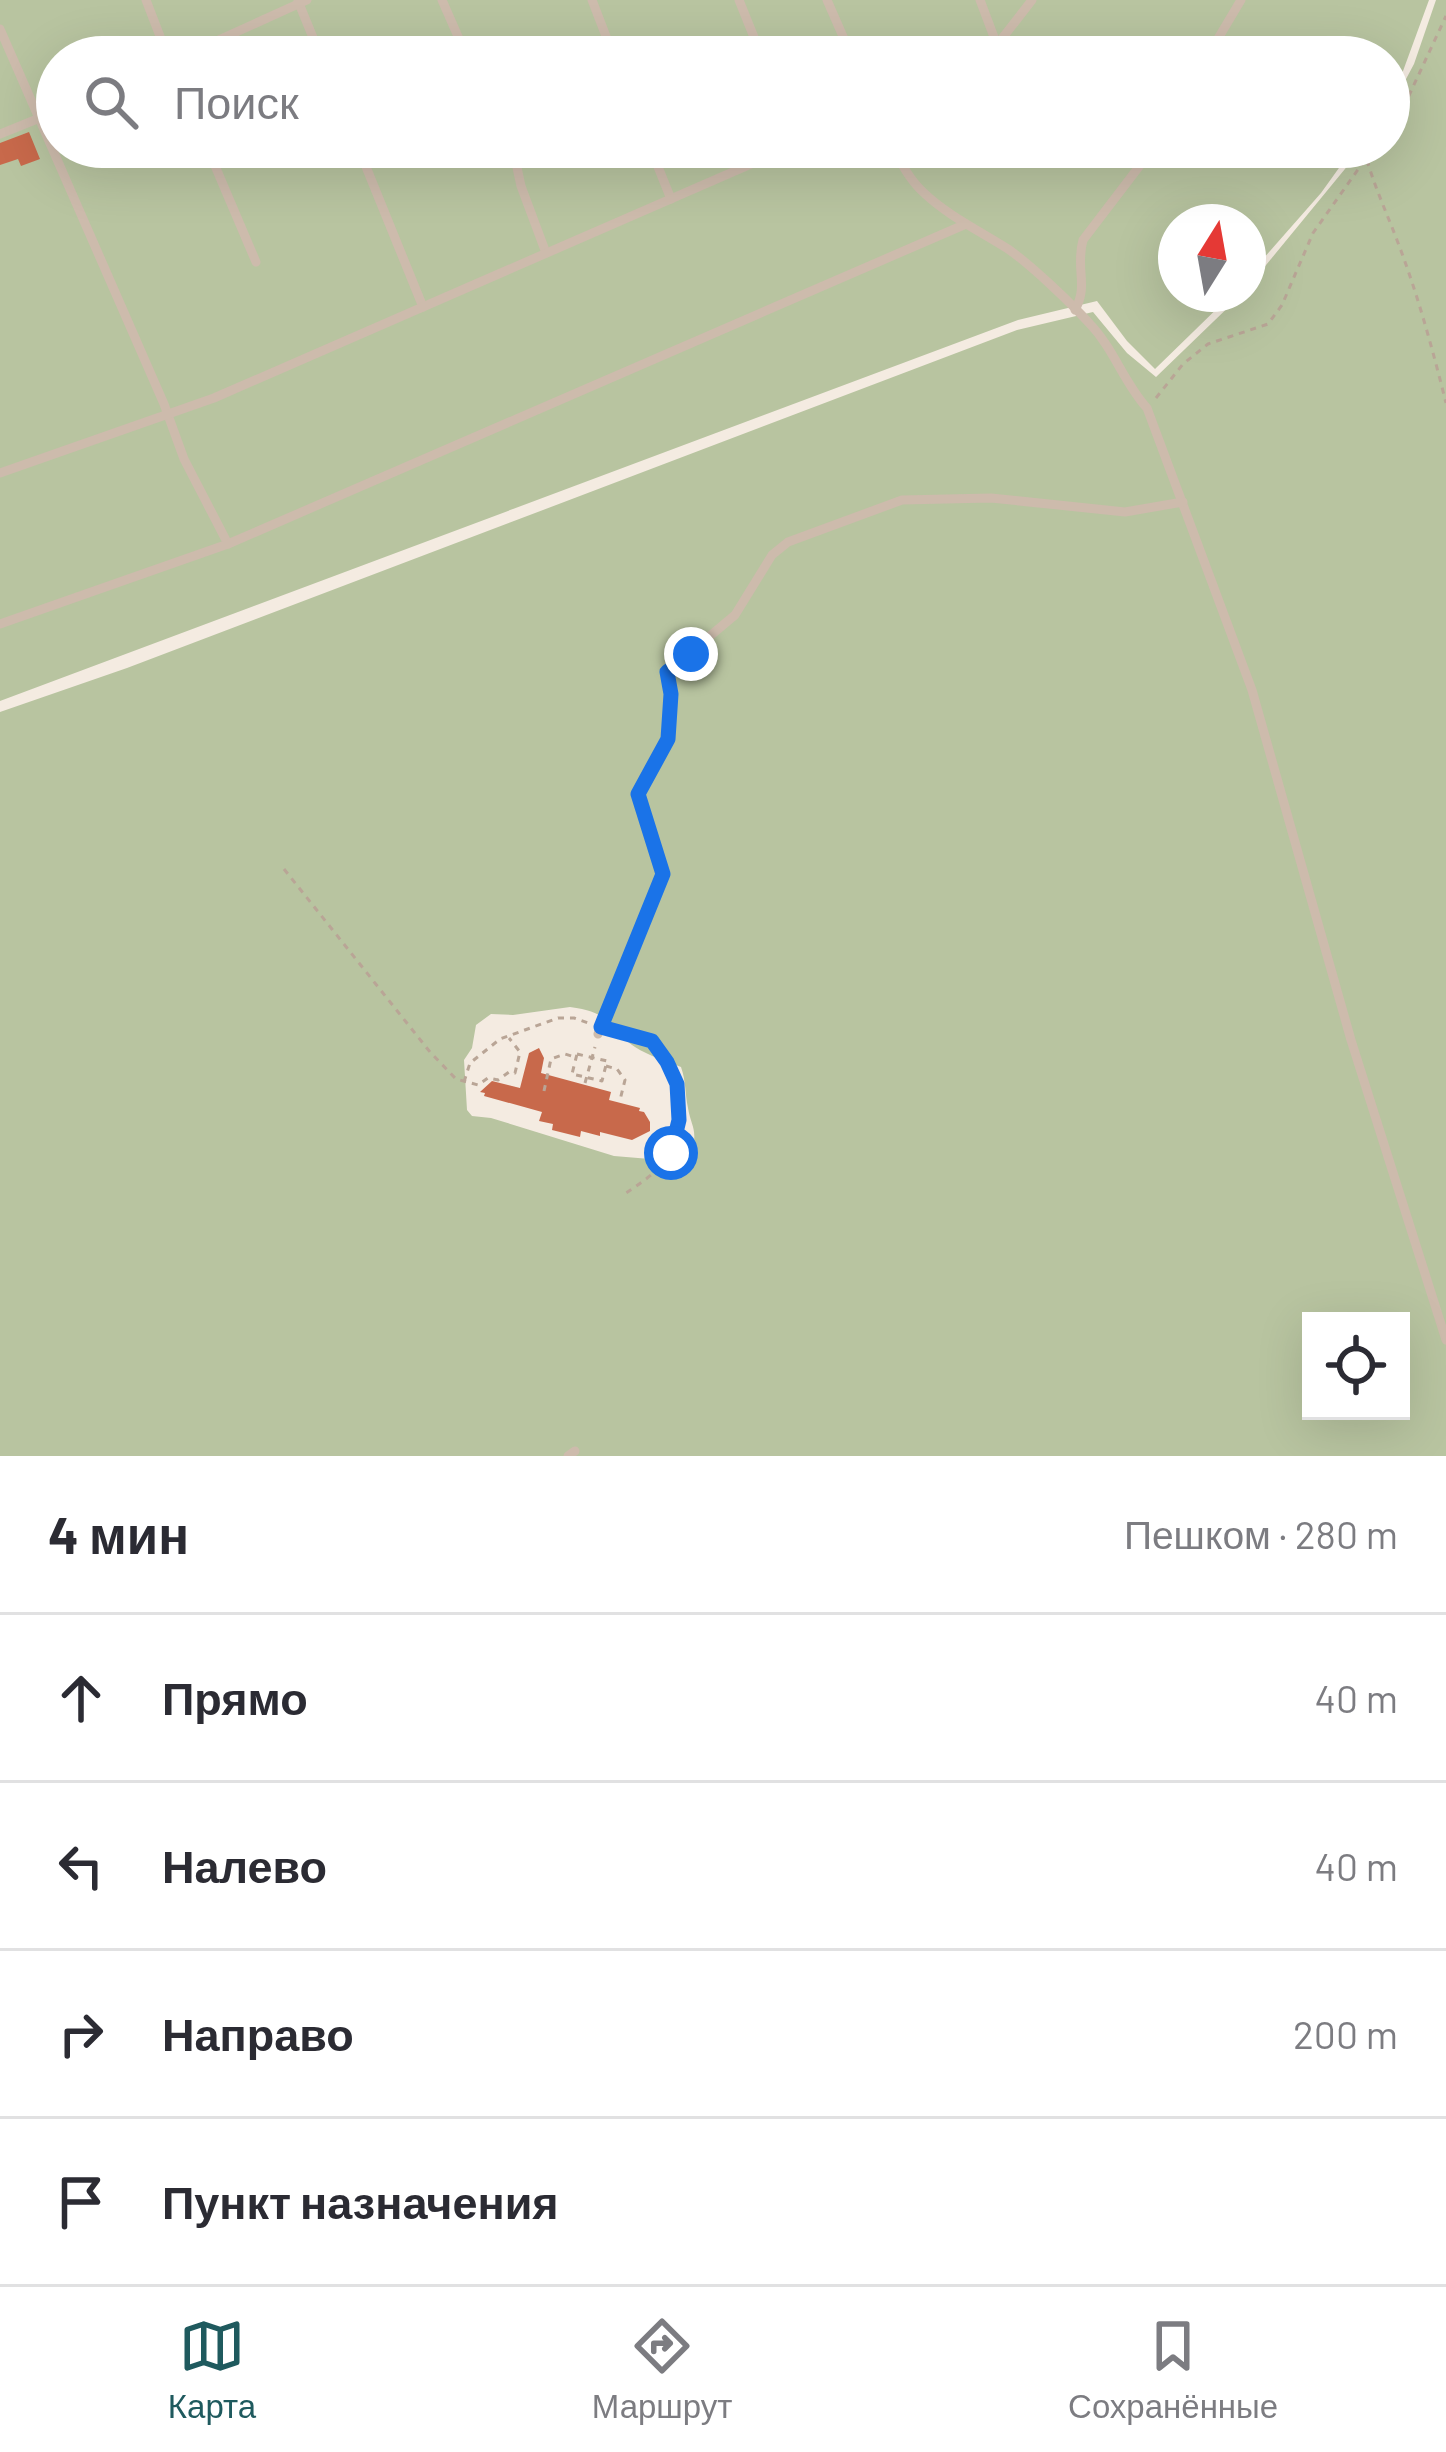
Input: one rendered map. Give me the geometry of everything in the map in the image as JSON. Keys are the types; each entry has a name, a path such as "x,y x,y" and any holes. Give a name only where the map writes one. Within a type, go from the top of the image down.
{"lane":[{"path":"146,0 160,36"},
{"path":"442,0 458,36"},
{"path":"592,0 606,36"},
{"path":"740,0 755,36"},
{"path":"827,0 843,36"},
{"path":"980,0 994,36"},
{"path":"1005,36 1032,0"},
{"path":"1219,36 1240,0"},
{"path":"226,36 301,1 314,36"},
{"path":"0,29 36,110"},
{"path":"0,134 36,120"},
{"path":"61,168 184,459 228,544"},
{"path":"216,168 256,262"},
{"path":"367,168 423,307"},
{"path":"517,168 546,253"},
{"path":"658,168 671,199"},
{"path":"0,473 169,416 742,168"},
{"path":"904,168 924,193 1012,252 1075,310 1109,348 1147,408 1252,690 1351,1040 1446,1340"},
{"path":"1075,310 1083,296 1078,269 1083,240 1138,168"},
{"path":"0,624 228,544 966,224"},
{"path":"600,1030 663,874 638,794 668,739 671,694 667,672 735,615 772,555 788,542 902,500 991,498 1124,512 1183,502"}],"path":[{"path":"1410,93 1446,16"},
{"path":"1147,408 1208,344 1268,324 1282,305 1313,233 1359,168"},
{"path":"1369,168 1426,325 1446,403"},
{"path":"284,869 456,1079 478,1085 515,1073 520,1052 507,1036"},
{"path":"464,1082 470,1063 507,1036 558,1018 574,1018 600,1030 652,1041 677,1084 679,1120 671,1153 626,1193"},
{"path":"586,1080 600,1030"},
{"path":"544,1091 551,1059 565,1054 576,1057"},
{"path":"577,1054 592,1058 607,1061 602,1081 572,1074 577,1054"},
{"path":"606,1066 617,1069 625,1080 620,1100"}],"green space":[{"path":"0,0 1429,0 1410,52 1410,36 36,36 36,168 1339,168 1266,256 1266,204 1158,204 1158,312 1214,312 1155,369 1097,301 1018,320 0,701"},
{"path":"1436,0 1446,0 1446,1456 0,1456 0,712 1017,330 1093,312 1127,353 1156,377 1223,312 1266,312 1266,265 1346,168 1410,168 1410,72","holes":["570,1007 602,1017 635,1047 681,1067 693,1148 674,1161 614,1156 472,1116 467,1110 464,1060 472,1048 476,1025 491,1014"]}],"building":[{"path":"29,132 36,160 21,166 18,159 0,165 0,143"},
{"path":"539,1048 544,1058 541,1073 611,1092 609,1100 644,1112 650,1131 632,1140 600,1132 600,1136 581,1131 580,1137 552,1130 553,1124 539,1121 542,1112 480,1092 492,1081 520,1088 529,1053"}],"route":[{"path":"671,1153 679,1120 677,1084 667,1062 652,1041 601,1027 663,874 638,794 668,739 671,694 667,672 691,654"}]}
